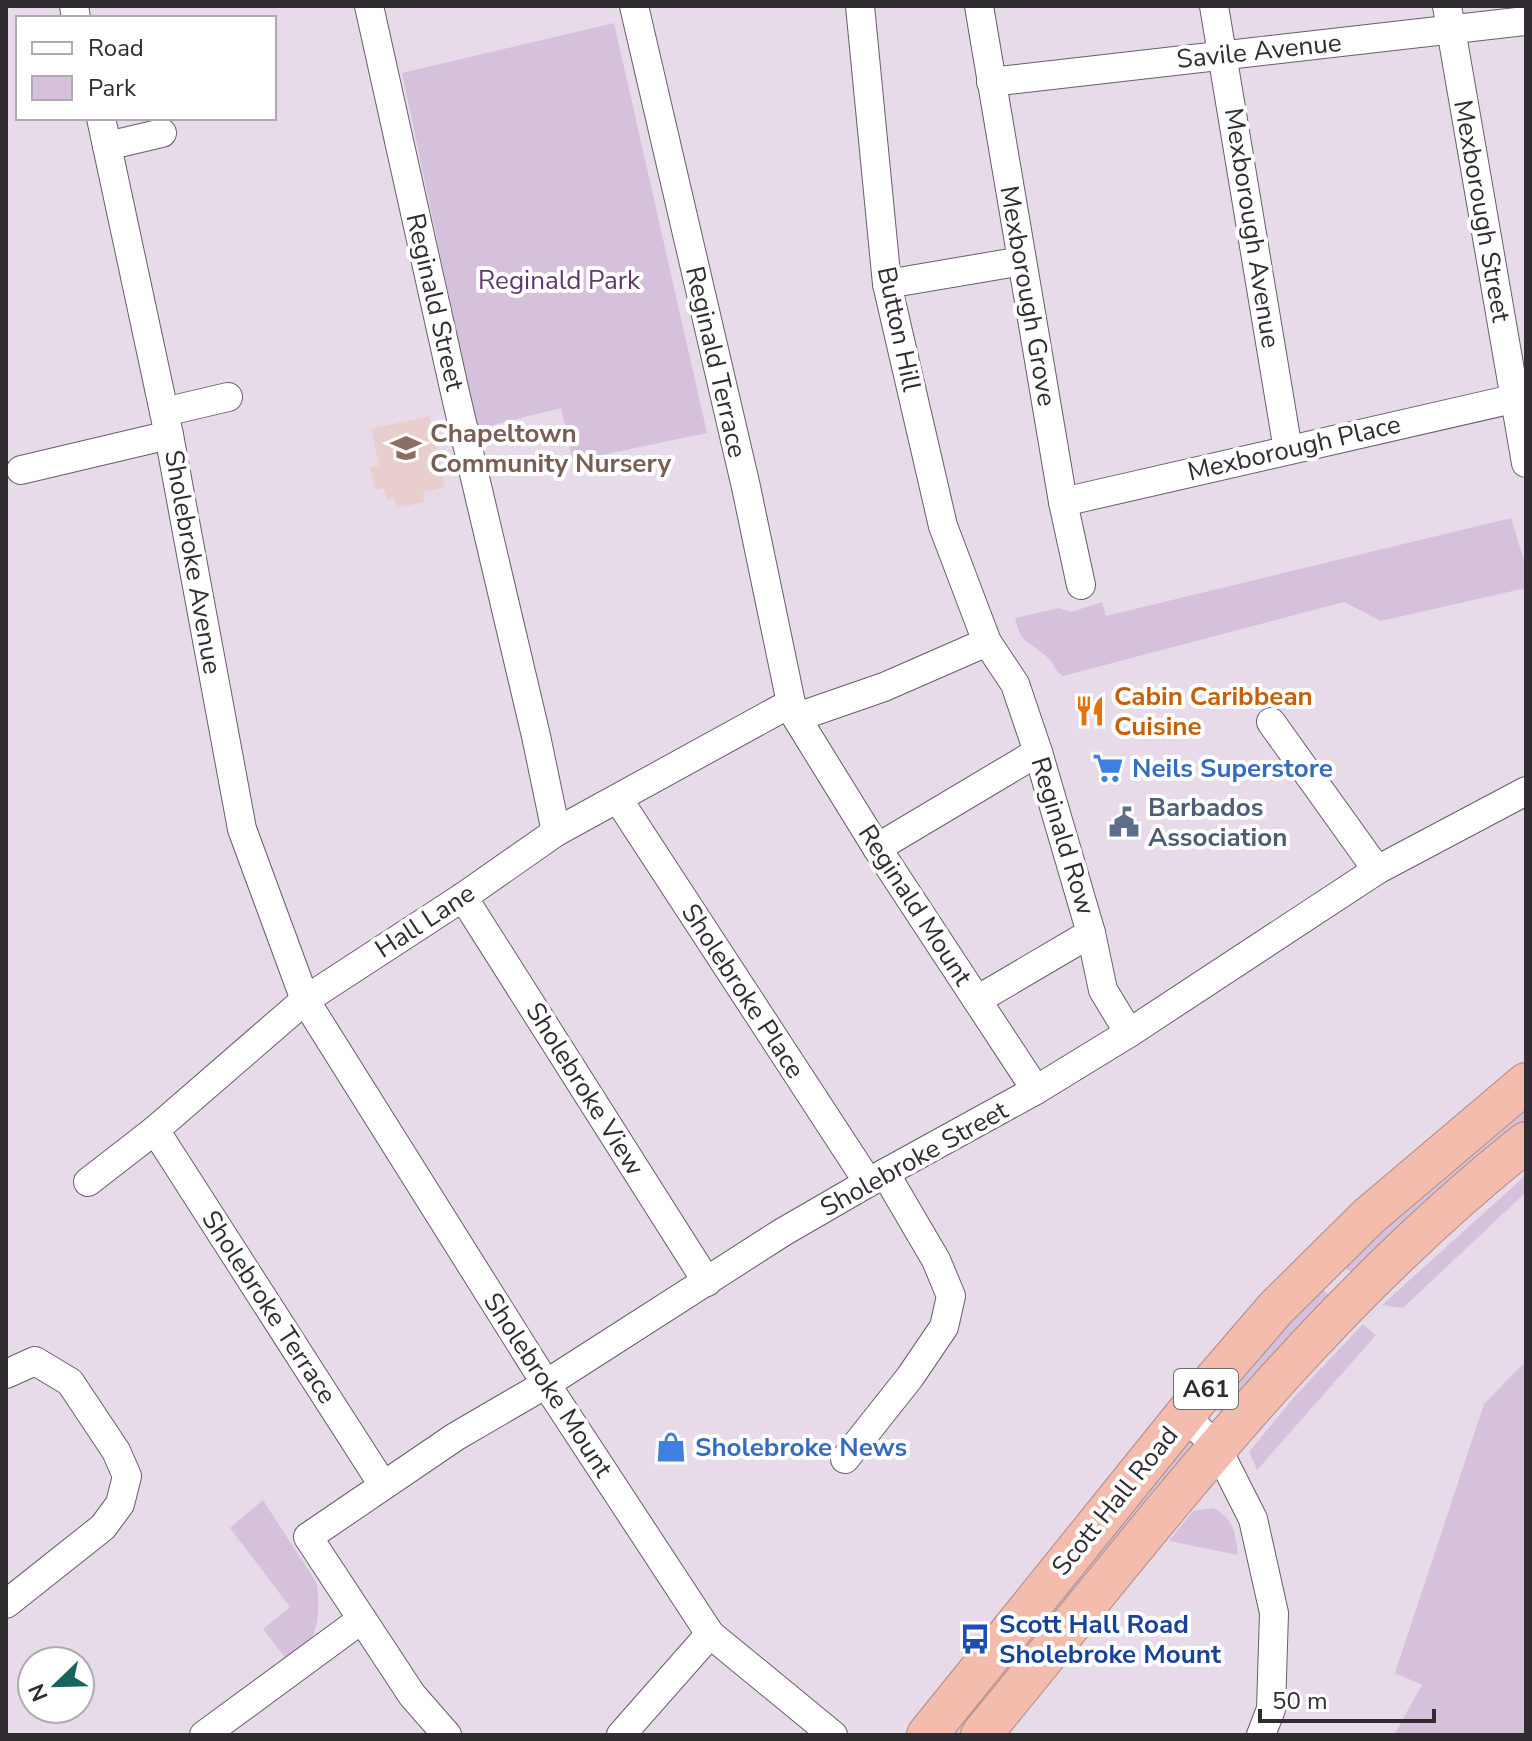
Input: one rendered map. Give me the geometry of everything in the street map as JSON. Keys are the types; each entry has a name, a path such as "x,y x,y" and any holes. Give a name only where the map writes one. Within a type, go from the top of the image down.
{"highway":[{"name":"Scott Hall Road","path":"927,1735 1184,1415 1276,1308 1369,1216 1526,1083"},
{"name":"Scott Hall Road","path":"981,1735 1216,1446 1296,1356 1390,1260 1477,1181 1526,1142"}],"street":[{"name":"Reginald Street","path":"369,6 556,832"},
{"name":"Reginald Terrace","path":"634,6 799,711"},
{"name":"Button Hill","path":"860,6 887,284 943,526 987,642"},
{"name":"Mexborough Grove","path":"979,6 1063,502 1081,585"},
{"name":"Mexborough Avenue","path":"1214,6 1288,450"},
{"name":"Savile Avenue","path":"991,82 1223,55 1449,18 1526,21"},
{"name":"Mexborough Street","path":"1449,18 1520,397 1526,463"},
{"name":"Sholebroke Avenue","path":"101,120 167,423 242,829 305,1000"},
{"path":"107,146 162,133"},
{"path":"887,284 1022,261"},
{"path":"21,470 167,423 228,397"},
{"name":"Mexborough Place","path":"1063,502 1520,397"},
{"name":"Hall Lane","path":"88,1182 155,1130 305,1000 556,832 799,711 884,687 987,642"},
{"name":"Reginald Row","path":"987,642 1015,684 1091,933 1103,990 1129,1033"},
{"name":"Reginald Mount","path":"799,711 877,848 1036,1090"},
{"path":"1271,722 1377,870"},
{"path":"877,848 1038,752"},
{"name":"Sholebroke Street","path":"362,1619 308,1537 455,1437 546,1384 876,1177 1036,1090 1129,1033 1377,870 1526,791"},
{"name":"Sholebroke Place","path":"618,799 936,1260 951,1296 944,1327 910,1377 845,1459"},
{"name":"Sholebroke View","path":"463,897 707,1282"},
{"path":"977,1000 1091,933"},
{"name":"Sholebroke Mount","path":"305,1000 546,1384 710,1634 833,1735"},
{"name":"Sholebroke Terrace","path":"155,1130 383,1485"},
{"path":"6,1374 35,1361 70,1382 116,1451 127,1476 120,1504 103,1527 6,1604"},
{"path":"1184,1415 1216,1446 1253,1519 1274,1613 1271,1709 1261,1735"},
{"path":"204,1735 362,1619 412,1695 447,1735"},
{"path":"621,1735 710,1634"}],"shaded area":[{"name":"Chapeltown Community Nursery","path":"429,416 445,487 423,492 424,502 397,508 394,499 387,500 384,488 375,490 370,468 379,465 371,429"}],"green space":[{"name":"Reginald Park","path":"614,23 707,433 573,461 561,408 477,429 402,73"},
{"path":"1511,518 1526,567 1526,588 1381,621 1344,602 1063,676 1047,657 1023,638 1015,618 1059,608 1071,612 1102,602 1106,616"},
{"path":"1526,1103 1526,1123 1354,1273 1346,1269 1344,1265"},
{"path":"1526,1175 1526,1192 1403,1308 1382,1305"},
{"path":"1320,1288 1328,1294 1328,1300 1224,1413 1214,1410"},
{"path":"1363,1324 1376,1335 1257,1470 1249,1452 1295,1396"},
{"path":"1526,1361 1526,1735 1394,1735 1422,1685 1395,1673 1484,1404"},
{"path":"1187,1439 1195,1444 966,1735 949,1735"},
{"path":"263,1500 317,1588 318,1611 314,1634 307,1646 287,1660 263,1629 290,1607 230,1528"},
{"path":"1213,1508 1229,1521 1238,1555 1169,1541 1193,1511"}],"place":[{"name":"Chapeltown Community Nursery","path":"406,448"},
{"name":"Cabin Caribbean Cuisine","path":"1090,711"},
{"name":"Neils Superstore","path":"1108,768"},
{"name":"Barbados Association","path":"1124,822"},
{"name":"Sholebroke News","path":"671,1447"},
{"name":"Scott Hall Road Sholebroke Mount","path":"975,1639"}]}
